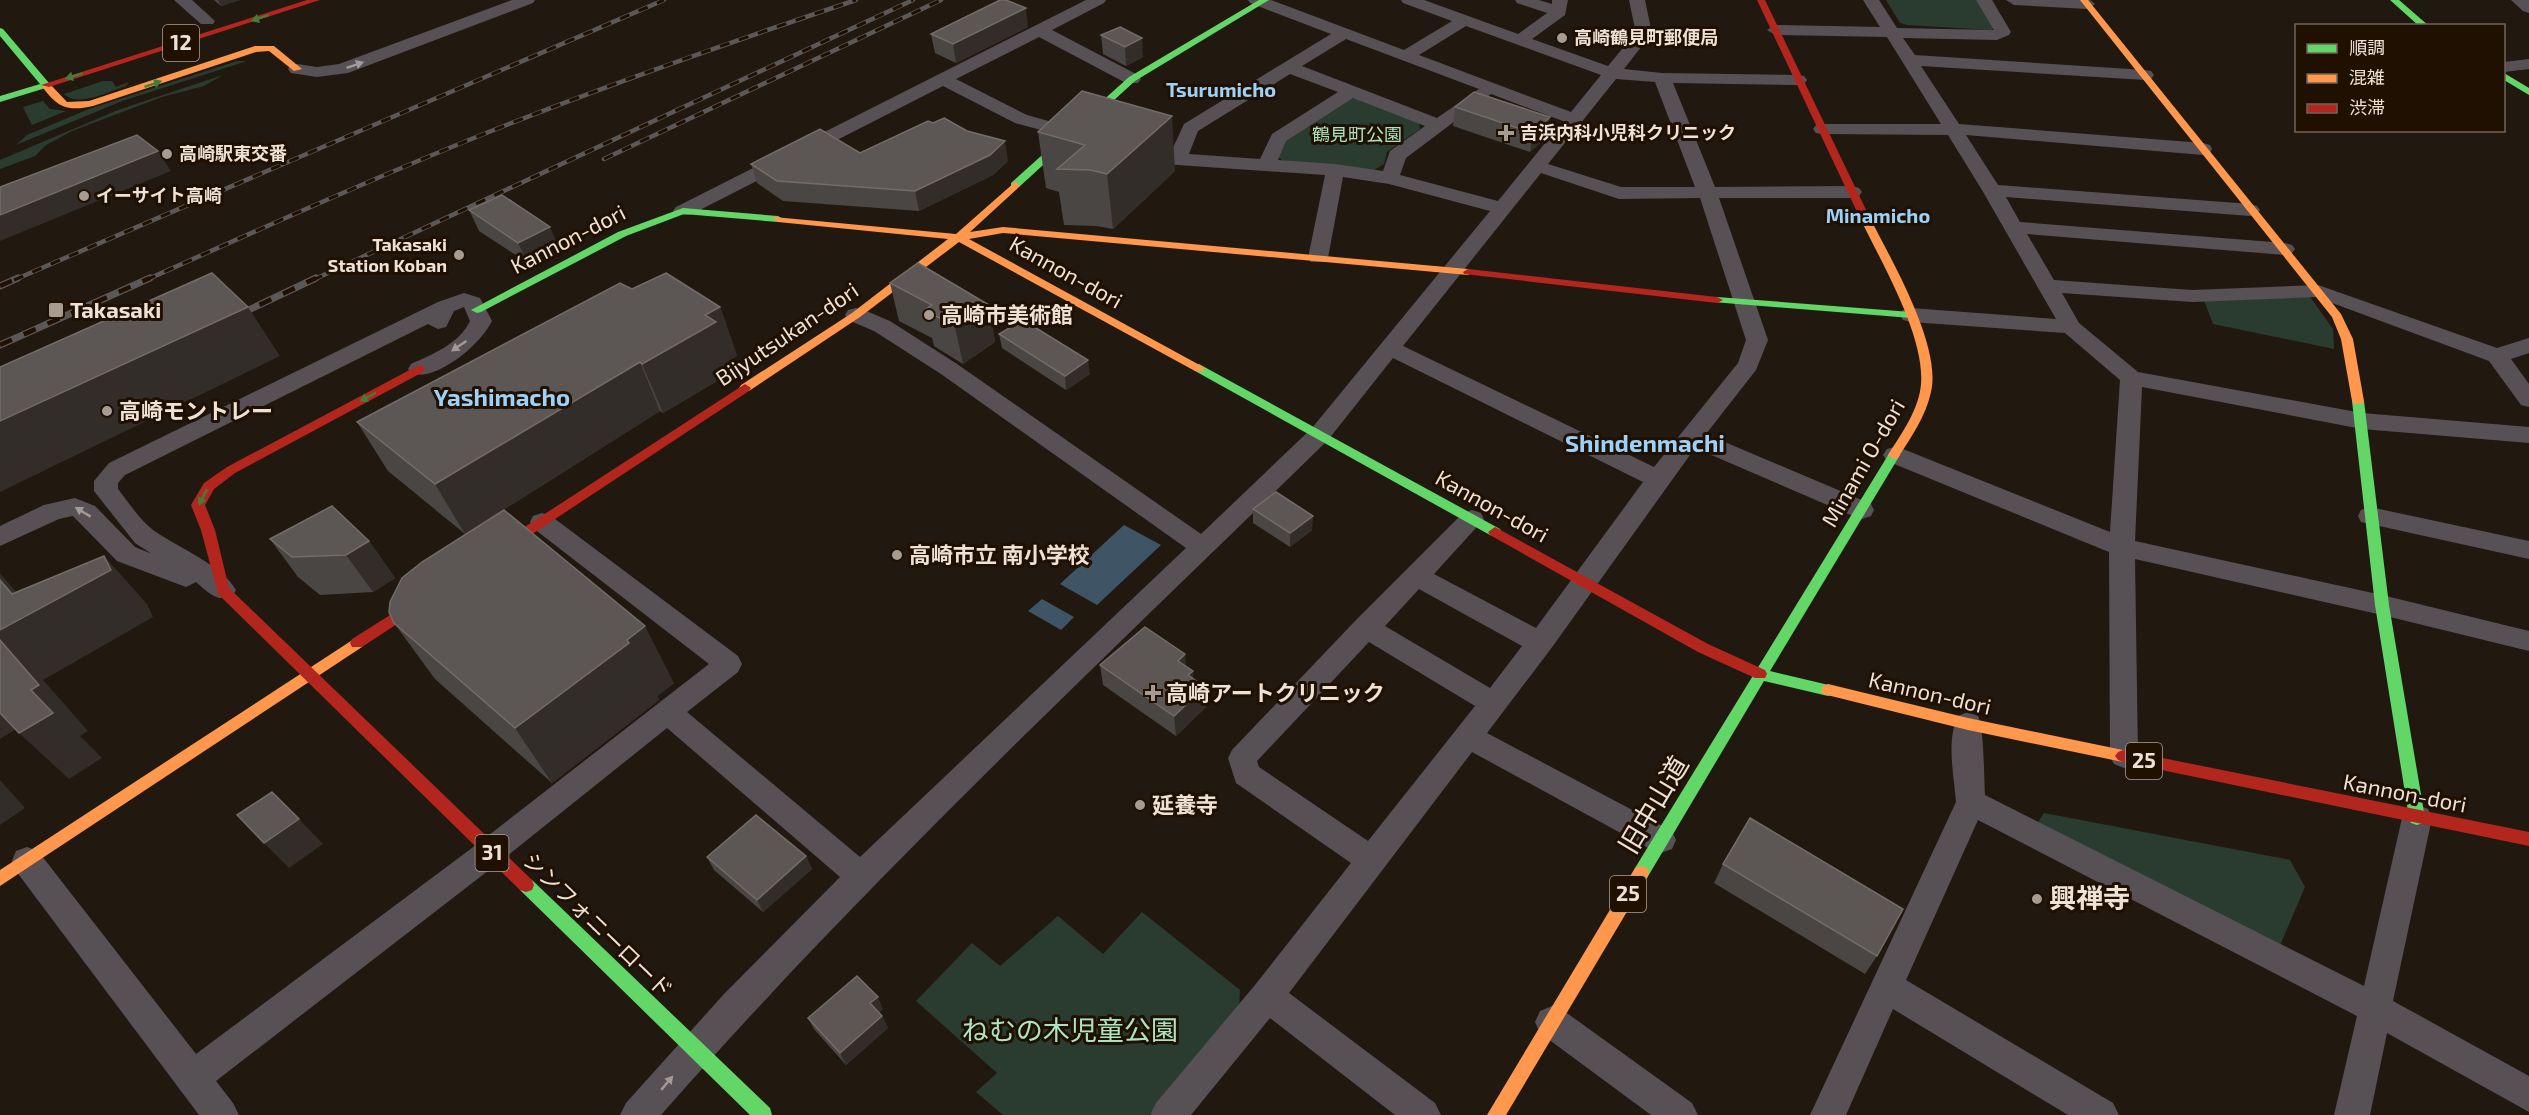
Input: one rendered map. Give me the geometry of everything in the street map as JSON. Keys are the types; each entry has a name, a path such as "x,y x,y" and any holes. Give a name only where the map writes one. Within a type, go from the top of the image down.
{"main road":[{"name":"12","path":"36,74 273,0"},
{"name":"12","path":"46,85 316,0"},
{"name":"Minami O-dori","path":"1760,674 1895,455 1919,412 1927,383 1923,354 1911,315 1761,0"},
{"path":"2394,0 2423,24"},
{"name":"Bijyutsukan-dori","path":"483,560 856,315 958,237 1132,79 1261,1"},
{"path":"2086,2 2250,210 2318,291 2337,316 2347,339 2362,421 2370,516 2382,605 2417,818"},
{"path":"0,31 60,104 77,106 90,104 255,49 271,48 297,69"},
{"path":"0,85 36,74"},
{"path":"2505,77 2529,92"},
{"path":"0,99 46,85"},
{"name":"Kannon-dori","path":"477,310 622,234 683,211 958,237 1320,434 1702,648 1760,674 1968,724 2417,818 2529,839"},
{"path":"958,237 999,230 1453,270 1746,303 1911,315"},
{"path":"223,590 208,530 198,505 209,486 231,470 419,369"},
{"path":"0,879 444,586"},
{"name":"シンフォニーロード","path":"223,590 763,1115"},
{"name":"旧中山道","path":"1496,1115 1760,674"}],"street":[{"path":"182,0 207,21"},
{"path":"297,69 317,72 342,69 527,0"},
{"path":"683,211 1098,0"},
{"path":"1409,0 1612,73 1662,78 1798,80"},
{"path":"1523,0 1559,6"},
{"path":"638,1115 695,1050 861,876 1320,434 1640,38 1643,29 1637,0"},
{"path":"1871,0 1992,190 2049,285 2071,327 2131,378 2362,421 2529,435"},
{"path":"1775,30 1997,35 2003,32 1983,0"},
{"path":"2014,0 2086,2"},
{"path":"2519,0 2529,8"},
{"path":"1261,1 1574,119"},
{"path":"1521,39 1559,6"},
{"path":"1406,56 1465,20"},
{"path":"1039,30 1132,79"},
{"path":"1178,159 1190,128 1344,33"},
{"path":"1910,60 2145,75"},
{"path":"2505,67 2529,64"},
{"path":"1288,67 1438,125"},
{"path":"1168,1115 1267,996 1494,704 1586,582 1658,478 1748,365 1757,340 1746,303 1707,192 1662,78"},
{"path":"943,79 1021,119 1094,139"},
{"path":"1390,178 1397,155 1490,88"},
{"path":"1266,166 1278,138 1352,92"},
{"path":"1822,129 1970,130 2203,148"},
{"path":"1128,149 1158,158 1335,170 1390,178 1503,208"},
{"path":"1538,166 1619,192 1852,192"},
{"path":"1317,258 1335,170"},
{"path":"1992,190 2250,210"},
{"path":"2014,227 2285,249"},
{"path":"2049,285 2192,296 2318,291 2497,356 2529,400"},
{"path":"171,555 136,540 105,507 88,484 88,476 97,465 433,301 448,298 450,304"},
{"path":"223,590 199,571 144,537 106,491 106,481 117,469 450,304 464,299 473,303 481,321 478,330 469,340 419,369"},
{"path":"856,315 882,326 949,369 1202,547"},
{"path":"1911,315 2071,327"},
{"path":"2497,356 2529,345"},
{"path":"1390,348 1658,478"},
{"path":"2124,756 2122,547 2131,378"},
{"path":"1690,437 1862,510"},
{"path":"1895,455 2122,547 2382,605 2529,641"},
{"path":"0,537 53,511 75,507 86,512 126,554 223,590"},
{"path":"2370,516 2529,550"},
{"path":"1371,860 1246,774 1242,758 1365,627 1472,519"},
{"path":"192,1078 491,851 728,664 542,522"},
{"path":"1416,576 1540,643"},
{"path":"1365,627 1494,704"},
{"path":"667,712 861,876"},
{"path":"1828,1115 1971,802 1967,749 1968,724"},
{"path":"1468,736 1661,840"},
{"path":"1971,802 2374,1008 2529,1095"},
{"path":"2352,1115 2417,818"},
{"path":"27,861 221,1115"},
{"path":"1887,987 2102,1115"},
{"path":"1267,996 1423,1115"},
{"path":"1552,1022 1680,1115"}],"green space":[{"path":"1886,0 1978,0 1995,27 1992,30 1907,25 1900,23"},
{"path":"237,61 247,61 122,101 16,145 27,135 89,109"},
{"path":"223,75 204,86 162,97 72,131 46,145 35,156 0,169 0,160 118,110"},
{"path":"103,81 112,81 116,87 129,82 126,86 86,99 70,98 64,94"},
{"name":"鶴見町公園","path":"1356,98 1419,123 1420,129 1387,152 1384,164 1374,170 1285,162 1279,158 1285,138 1347,99"},
{"path":"43,101 50,109 66,111 32,125 23,107"},
{"path":"2308,294 2333,329 2334,349 2213,324 2203,298"},
{"path":"2044,813 2290,860 2305,887 2278,950 2035,827"},
{"name":"ねむの木児童公園","path":"1142,912 1240,990 1239,1009 1149,1115 1003,1115 976,1092 997,1073 916,1001 972,943 1000,966 1058,916 1103,954"}],"water":[{"path":"1124,525 1161,545 1097,605 1060,584"},
{"path":"1042,599 1074,617 1061,630 1028,611"}],"building":[{"path":"1000,0 1026,8 953,44 931,34"},
{"path":"1120,27 1142,38 1125,47 1101,35"},
{"path":"1082,91 1172,116 1107,174 1090,170 1057,169 1085,145 1038,132"},
{"path":"1474,92 1550,117 1533,133 1455,107"},
{"path":"944,118 967,131 1005,141 990,155 915,191 777,181 751,164 820,129 860,153 928,121 933,123"},
{"path":"137,135 158,151 0,215 0,187"},
{"path":"502,195 550,227 518,243 469,210"},
{"path":"918,263 989,305 955,327 936,316 926,309 932,305 890,283"},
{"path":"212,273 248,307 0,421 0,367"},
{"path":"666,273 720,307 705,315 716,322 642,364 640,362 435,484 357,422 620,283 632,289"},
{"path":"1023,320 1088,360 1065,376 999,334"},
{"path":"1276,492 1313,516 1290,533 1253,509"},
{"path":"332,506 369,541 346,555 292,557 270,539"},
{"path":"504,510 645,626 627,640 629,643 515,728 394,623 389,612 390,602 402,578 422,562"},
{"path":"104,556 111,570 0,630 0,580 12,594"},
{"path":"1145,627 1185,654 1178,661 1193,671 1188,675 1205,687 1174,716 1100,665"},
{"path":"0,640 39,685 31,690 53,713 19,733 0,713"},
{"path":"272,792 299,819 264,843 237,815"},
{"path":"756,815 806,856 757,900 707,857"},
{"path":"1750,818 1903,909 1877,956 1723,864"},
{"path":"857,976 878,997 870,1003 882,1016 840,1053 808,1018"}],"railway":[{"path":"14,280 664,0"},
{"path":"146,280 463,142 595,91 856,0"},
{"path":"313,280 913,0"},
{"path":"604,159 941,0"},
{"path":"0,286 18,278"},
{"path":"0,345 150,278"},
{"path":"236,316 316,278"}],"traffic: fast":[{"path":"1015,185 1132,79 1265,0"},
{"path":"2394,0 2423,24"},
{"path":"0,31 46,85 0,99"},
{"path":"2505,77 2529,92"},
{"path":"477,310 622,234 683,211 778,219"},
{"path":"1717,300 1911,315"},
{"path":"1199,368 1495,532"},
{"path":"2358,401 2382,605 2417,818"},
{"path":"1760,674 1894,455"},
{"path":"1641,873 1760,674 1828,690"},
{"path":"526,885 763,1115"}],"traffic: slow":[{"path":"2084,0 2337,316 2347,339 2358,401"},
{"path":"46,85 60,102 74,106 90,104 255,49 271,48 297,69"},
{"path":"745,388 856,315 958,237 1015,185"},
{"path":"1864,216 1914,322 1926,366 1927,384 1922,403 1894,455"},
{"path":"778,219 958,237 1199,368"},
{"path":"958,237 1003,230 1468,272"},
{"path":"0,879 357,643"},
{"path":"1828,690 1968,724 2123,756"},
{"path":"1496,1115 1641,873"}],"traffic: jam":[{"path":"46,85 316,0"},
{"path":"1761,0 1864,216"},
{"path":"1468,272 1717,300"},
{"path":"223,590 208,530 198,505 209,486 231,470 419,369"},
{"path":"491,555 745,388"},
{"path":"1495,532 1703,648 1760,674"},
{"path":"223,590 526,885"},
{"path":"357,643 430,595"},
{"path":"2123,756 2529,839"}],"place":[{"name":"高崎鶴見町郵便局","path":"1562,38"},
{"name":"吉浜内科小児科クリニック","path":"1506,133"},
{"name":"高崎駅東交番","path":"167,154"},
{"name":"イーサイト高崎","path":"84,196"},
{"name":"Takasaki Station Koban","path":"459,255"},
{"name":"Takasaki","path":"56,310"},
{"name":"高崎市美術館","path":"929,315"},
{"name":"高崎モントレー","path":"107,411"},
{"name":"高崎市立 南小学校","path":"897,555"},
{"name":"高崎アートクリニック","path":"1153,693"},
{"name":"延養寺","path":"1140,805"},
{"name":"興禅寺","path":"2037,899"}],"district":[{"name":"Tsurumicho","path":"1221,90"},
{"name":"Minamicho","path":"1878,216"},
{"name":"Yashimacho","path":"502,398"},
{"name":"Shindenmachi","path":"1645,444"}]}
